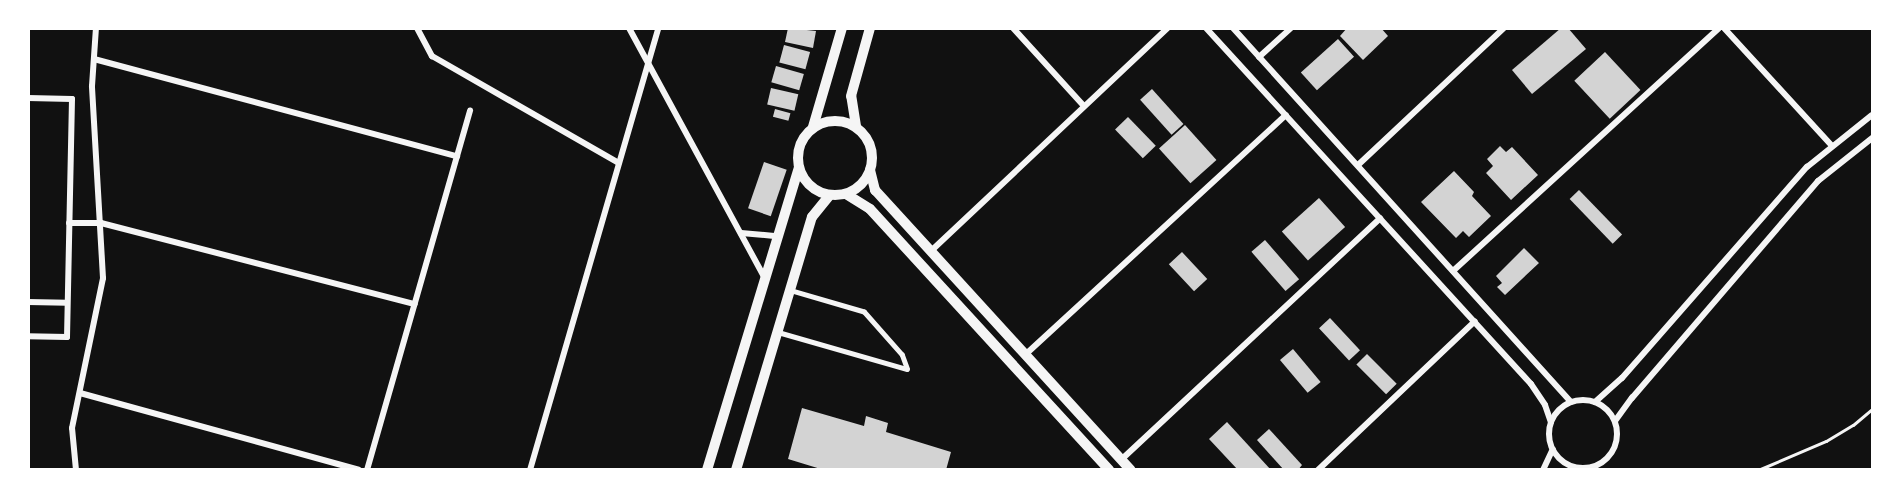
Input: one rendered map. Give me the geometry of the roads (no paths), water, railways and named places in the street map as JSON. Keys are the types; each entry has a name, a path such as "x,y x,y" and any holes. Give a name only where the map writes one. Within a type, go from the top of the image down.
{"street":[{"path":"76,470 72,428 103,278 92,86 96,28"},
{"path":"417,28 432,56 617,162"},
{"path":"629,28 765,279"},
{"path":"530,470 617,162 658,28"},
{"path":"707,470 799,168 800,144 813,127 842,28"},
{"path":"799,168 814,189 830,195 846,194 861,185 870,170 872,161 869,141 856,126 850,96 870,28"},
{"path":"1013,28 1084,106"},
{"path":"930,251 1168,28"},
{"path":"1206,28 1531,384 1545,405 1551,422"},
{"path":"1233,28 1571,402"},
{"path":"1259,57 1291,28"},
{"path":"1358,165 1504,28"},
{"path":"1454,271 1719,28"},
{"path":"1724,28 1832,146"},
{"path":"94,59 457,156"},
{"path":"28,98 72,99 67,337 28,336"},
{"path":"367,470 470,110"},
{"path":"1026,354 1286,115"},
{"path":"1594,402 1622,378 1807,167 1872,115"},
{"path":"813,127 835,120 856,126"},
{"path":"1615,422 1632,398 1818,181 1872,138"},
{"path":"870,170 875,190 1131,470"},
{"path":"846,194 870,208 1109,470"},
{"path":"736,470 812,218 830,195"},
{"path":"1122,459 1380,218"},
{"path":"69,223 101,223 415,304"},
{"path":"741,233 777,236"},
{"path":"28,302 67,303"},
{"path":"1318,470 1475,321"},
{"path":"80,393 359,470"},
{"path":"1571,402 1594,402 1610,413 1615,422 1617,432 1612,452 1605,460 1585,469 1570,465 1553,449 1549,436 1551,422 1559,410 1571,402"},
{"path":"1544,470 1553,449"}],"lane":[{"path":"778,332 907,369 902,355 864,312 790,290"}]}
